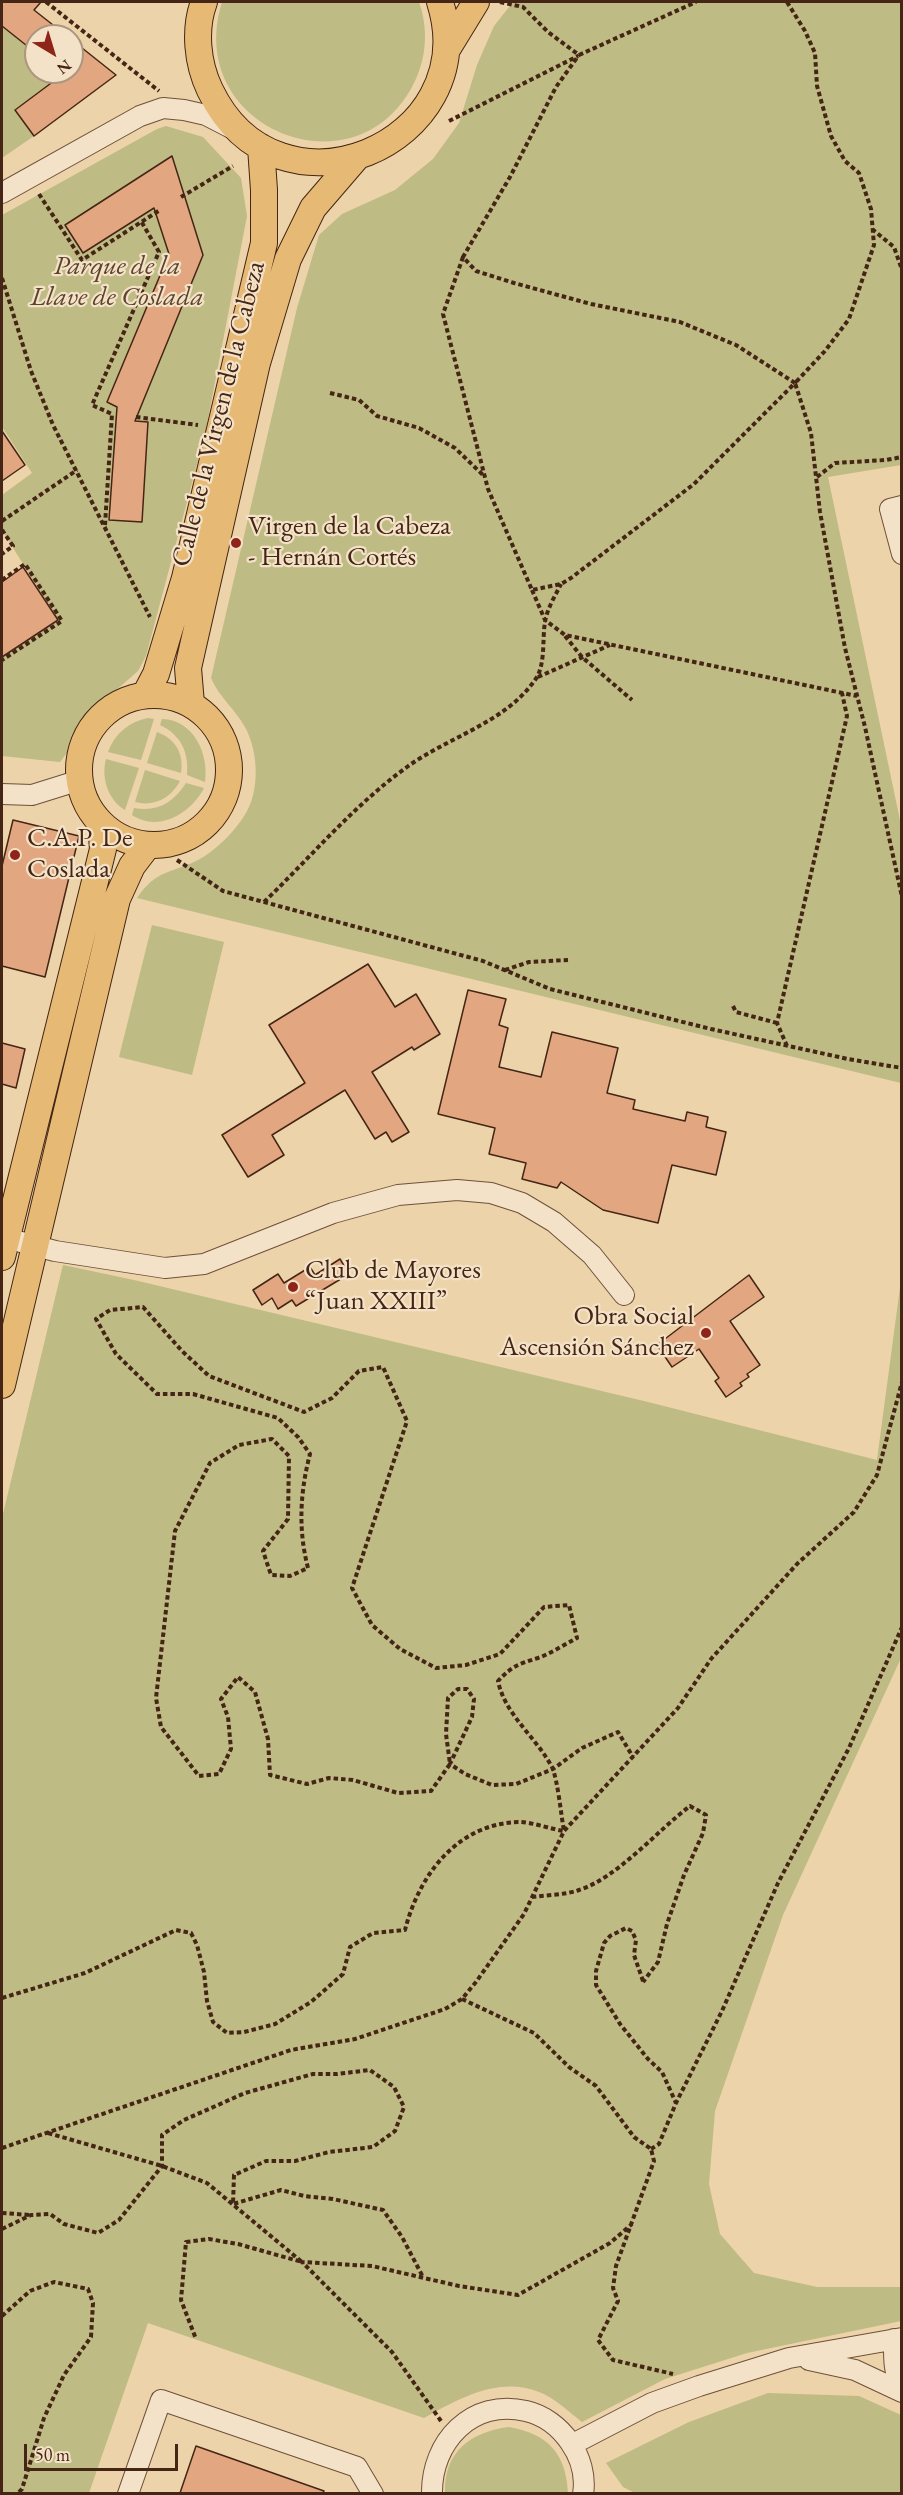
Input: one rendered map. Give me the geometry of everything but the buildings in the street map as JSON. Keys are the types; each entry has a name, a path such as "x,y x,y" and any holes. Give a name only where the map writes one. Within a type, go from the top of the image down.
{"main road":[{"path":"204,2 197,44 204,77 218,108 240,133 261,147 291,159 324,163 356,158 389,143 417,118 436,87 446,51 476,2"},
{"path":"440,2 444,16 446,51"},
{"name":"Calle de la Virgen de la Cabeza","path":"145,695 156,675 185,578 264,243 261,147"},
{"name":"Calle de la Virgen de la Cabeza","path":"191,704 188,668 257,363 288,259 313,208 356,158"},
{"path":"145,695 161,695 191,704 212,722 226,746 229,764 228,783 223,801 213,816 193,834 167,844 148,845 123,838 101,824 83,797 80,780 81,750 92,728 106,712 124,701 145,695"},
{"path":"3,1244 103,849 101,824"},
{"path":"2,1385 117,899 132,866 148,845"}],"street":[{"path":"2,193 140,116 163,108 206,115 240,133"},
{"path":"902,507 890,509 902,554"},
{"path":"2,794 32,795 80,780"},
{"path":"3,1244 36,1244 55,1251 165,1268 204,1264 324,1216 398,1195 457,1190 491,1193 522,1203 554,1222 592,1255 624,1295"},
{"path":"573,2444 652,2403 699,2386 789,2358 898,2339 894,2362 897,2380 902,2390"},
{"path":"789,2358 824,2361 855,2370 902,2390"},
{"path":"128,2493 161,2400 357,2467 373,2493"},
{"path":"432,2493 434,2463 451,2435 470,2419 497,2409 526,2411 552,2423 573,2444 582,2466 584,2493"}],"path":[{"path":"46,2 159,90"},
{"path":"500,2 523,7 548,32 579,55"},
{"path":"450,121 579,55 696,2"},
{"path":"532,590 561,584 694,484 795,383 825,351 849,319 874,245 871,209 859,173 845,161 831,136 817,86 815,53 805,31 787,2"},
{"path":"579,55 556,87 510,177 463,257 443,314 485,476 519,564 545,620 565,635 582,657 632,700"},
{"path":"181,197 233,166"},
{"path":"37,191 82,260 160,210"},
{"path":"105,526 114,415 92,405 159,252 141,221"},
{"path":"873,229 894,247 902,270"},
{"path":"463,257 476,271 514,283 591,304 681,322 736,345 795,383 811,433 820,512 845,648 902,897"},
{"path":"2,278 31,371 53,425 151,619"},
{"path":"330,393 359,400 377,416 419,428 455,448 485,476"},
{"path":"136,417 207,426"},
{"path":"816,477 835,463 902,457"},
{"path":"2,521 77,470"},
{"path":"2,530 13,546 2,554"},
{"path":"2,580 25,564 62,621 2,660"},
{"path":"538,677 545,620 561,584"},
{"path":"565,635 857,696"},
{"path":"264,902 313,855 346,818 407,767 501,712 520,697 538,677 611,644"},
{"path":"787,1046 777,1023 847,716 842,693"},
{"path":"177,860 224,891 483,961 550,989 787,1046 902,1068"},
{"path":"505,970 529,962 568,960"},
{"path":"733,1006 736,1012 777,1023"},
{"path":"564,1831 553,1769 529,1732 508,1709 498,1681 521,1661 539,1658 577,1638 569,1605 544,1607 500,1654 466,1665 436,1668 400,1649 372,1625 352,1588 407,1421 383,1367 359,1371 332,1398 304,1412 210,1376 182,1351 143,1307 110,1310 96,1319 116,1354 157,1394 193,1394 278,1418 298,1437 310,1454 302,1485 302,1547 308,1568 290,1576 271,1575 263,1551 288,1519 288,1456 272,1439 239,1445 210,1463 175,1531 156,1698 160,1727 199,1776 219,1774 231,1749 228,1717 221,1699 238,1677 255,1692 268,1739 270,1775 307,1784 329,1779 353,1779 398,1793 431,1791 450,1764 472,1717 474,1699 467,1689 458,1689 448,1698 446,1734 450,1764 465,1774 492,1785 516,1784 553,1769 582,1748 618,1732 633,1757"},
{"path":"2,2148 291,2050 355,2039 445,2009 462,1999 517,1924 564,1831 678,1708 711,1659 797,1564 854,1512 877,1475 902,1382"},
{"path":"651,2149 659,2144 676,2103 722,2011 778,1883 849,1748 902,1627"},
{"path":"532,1897 576,1891 596,1884 690,1806 706,1815 703,1833 684,1875 667,1924 658,1962 644,1982 634,1955 636,1940 632,1931 626,1928 610,1936 604,1943 596,1971 596,1985 620,2024 648,2059 662,2072 676,2103"},
{"path":"2,1998 85,1973 176,1930 191,1933 197,1946 213,2022 226,2033 244,2032 275,2024 311,2002 343,1974 350,1947 373,1933 405,1929 410,1909 434,1866 456,1845 477,1830 519,1822 564,1831"},
{"path":"462,1999 534,2034 569,2067 596,2086 634,2137 651,2149 654,2161 616,2266 613,2288 618,2301 598,2340 613,2360 670,2373 699,2386"},
{"path":"2,2213 50,2214 63,2224 98,2234 119,2220 162,2166 162,2135 184,2120 245,2093 314,2073 338,2074 370,2070 394,2087 405,2107 394,2131 373,2147 329,2152 295,2161 266,2161 234,2175 233,2204"},
{"path":"48,2132 162,2166 207,2183 302,2262 392,2352 451,2435"},
{"path":"233,2204 281,2190 383,2210 402,2237 423,2277"},
{"path":"2,2229 31,2215"},
{"path":"196,2339 181,2300 186,2242 209,2239 238,2244 302,2262 372,2266 518,2295 610,2243 632,2224"},
{"path":"2,2316 30,2291 54,2282 88,2289 93,2303 91,2337 64,2375 44,2418 20,2492"}],"green space":[{"path":"222,2 419,2 425,31 422,62 415,81 389,117 356,136 319,141 282,133 251,114 227,85 217,47"},
{"path":"513,2 901,2 901,465 828,477 901,825 901,1083 137,898 151,882 164,873 198,860 214,849 238,825 252,799 256,772 249,735 211,678 297,308 319,235 342,214 395,190 433,159 459,123 477,65 494,26"},
{"path":"2,26 24,43 24,84 62,84 46,87 15,109 34,136 2,158"},
{"name":"Parque de la Llave de Coslada","path":"166,126 203,137 241,178 247,216 205,434 146,656 138,671 98,706 88,725 60,762 2,756 2,657 58,620 2,530 2,495 32,473 2,427 2,215"},
{"path":"148,718 154,719 141,760 108,752 124,729"},
{"path":"162,719 183,725 197,740 204,760 205,782 187,775 187,759 182,745 173,734 160,725"},
{"path":"157,732 174,743 177,748 182,766 181,773 147,763"},
{"path":"106,759 139,768 125,810 114,800 107,788 104,774"},
{"path":"145,770 180,781 172,792 161,800 149,803 135,802"},
{"path":"186,783 204,788 191,805 173,818 153,822 132,815 134,808 150,809 170,801"},
{"path":"152,925 224,942 192,1075 119,1057"},
{"path":"63,1265 648,1402 877,1460 901,1280 901,1658 783,1915 715,2111 709,2184 720,2234 754,2273 817,2287 901,2287 901,2321 747,2353 665,2379 582,2422 556,2401 539,2392 509,2387 494,2388 465,2397 424,2418 148,2323 89,2493 2,2493 2,1518"},
{"path":"768,2393 859,2396 901,2415 901,2493 635,2493 623,2487 606,2463 689,2422"},
{"path":"509,2427 534,2435 544,2440 552,2448 559,2456 563,2467 568,2493 445,2493 449,2466 462,2446 482,2434"}],"place":[{"name":"Virgen de la Cabeza - Hernán Cortés","path":"236,543"},
{"name":"C.A.P. De Coslada","path":"15,855"},
{"name":"Club de Mayores “Juan XXIII”","path":"293,1287"},
{"name":"Obra Social Ascensión Sánchez","path":"706,1333"}]}
